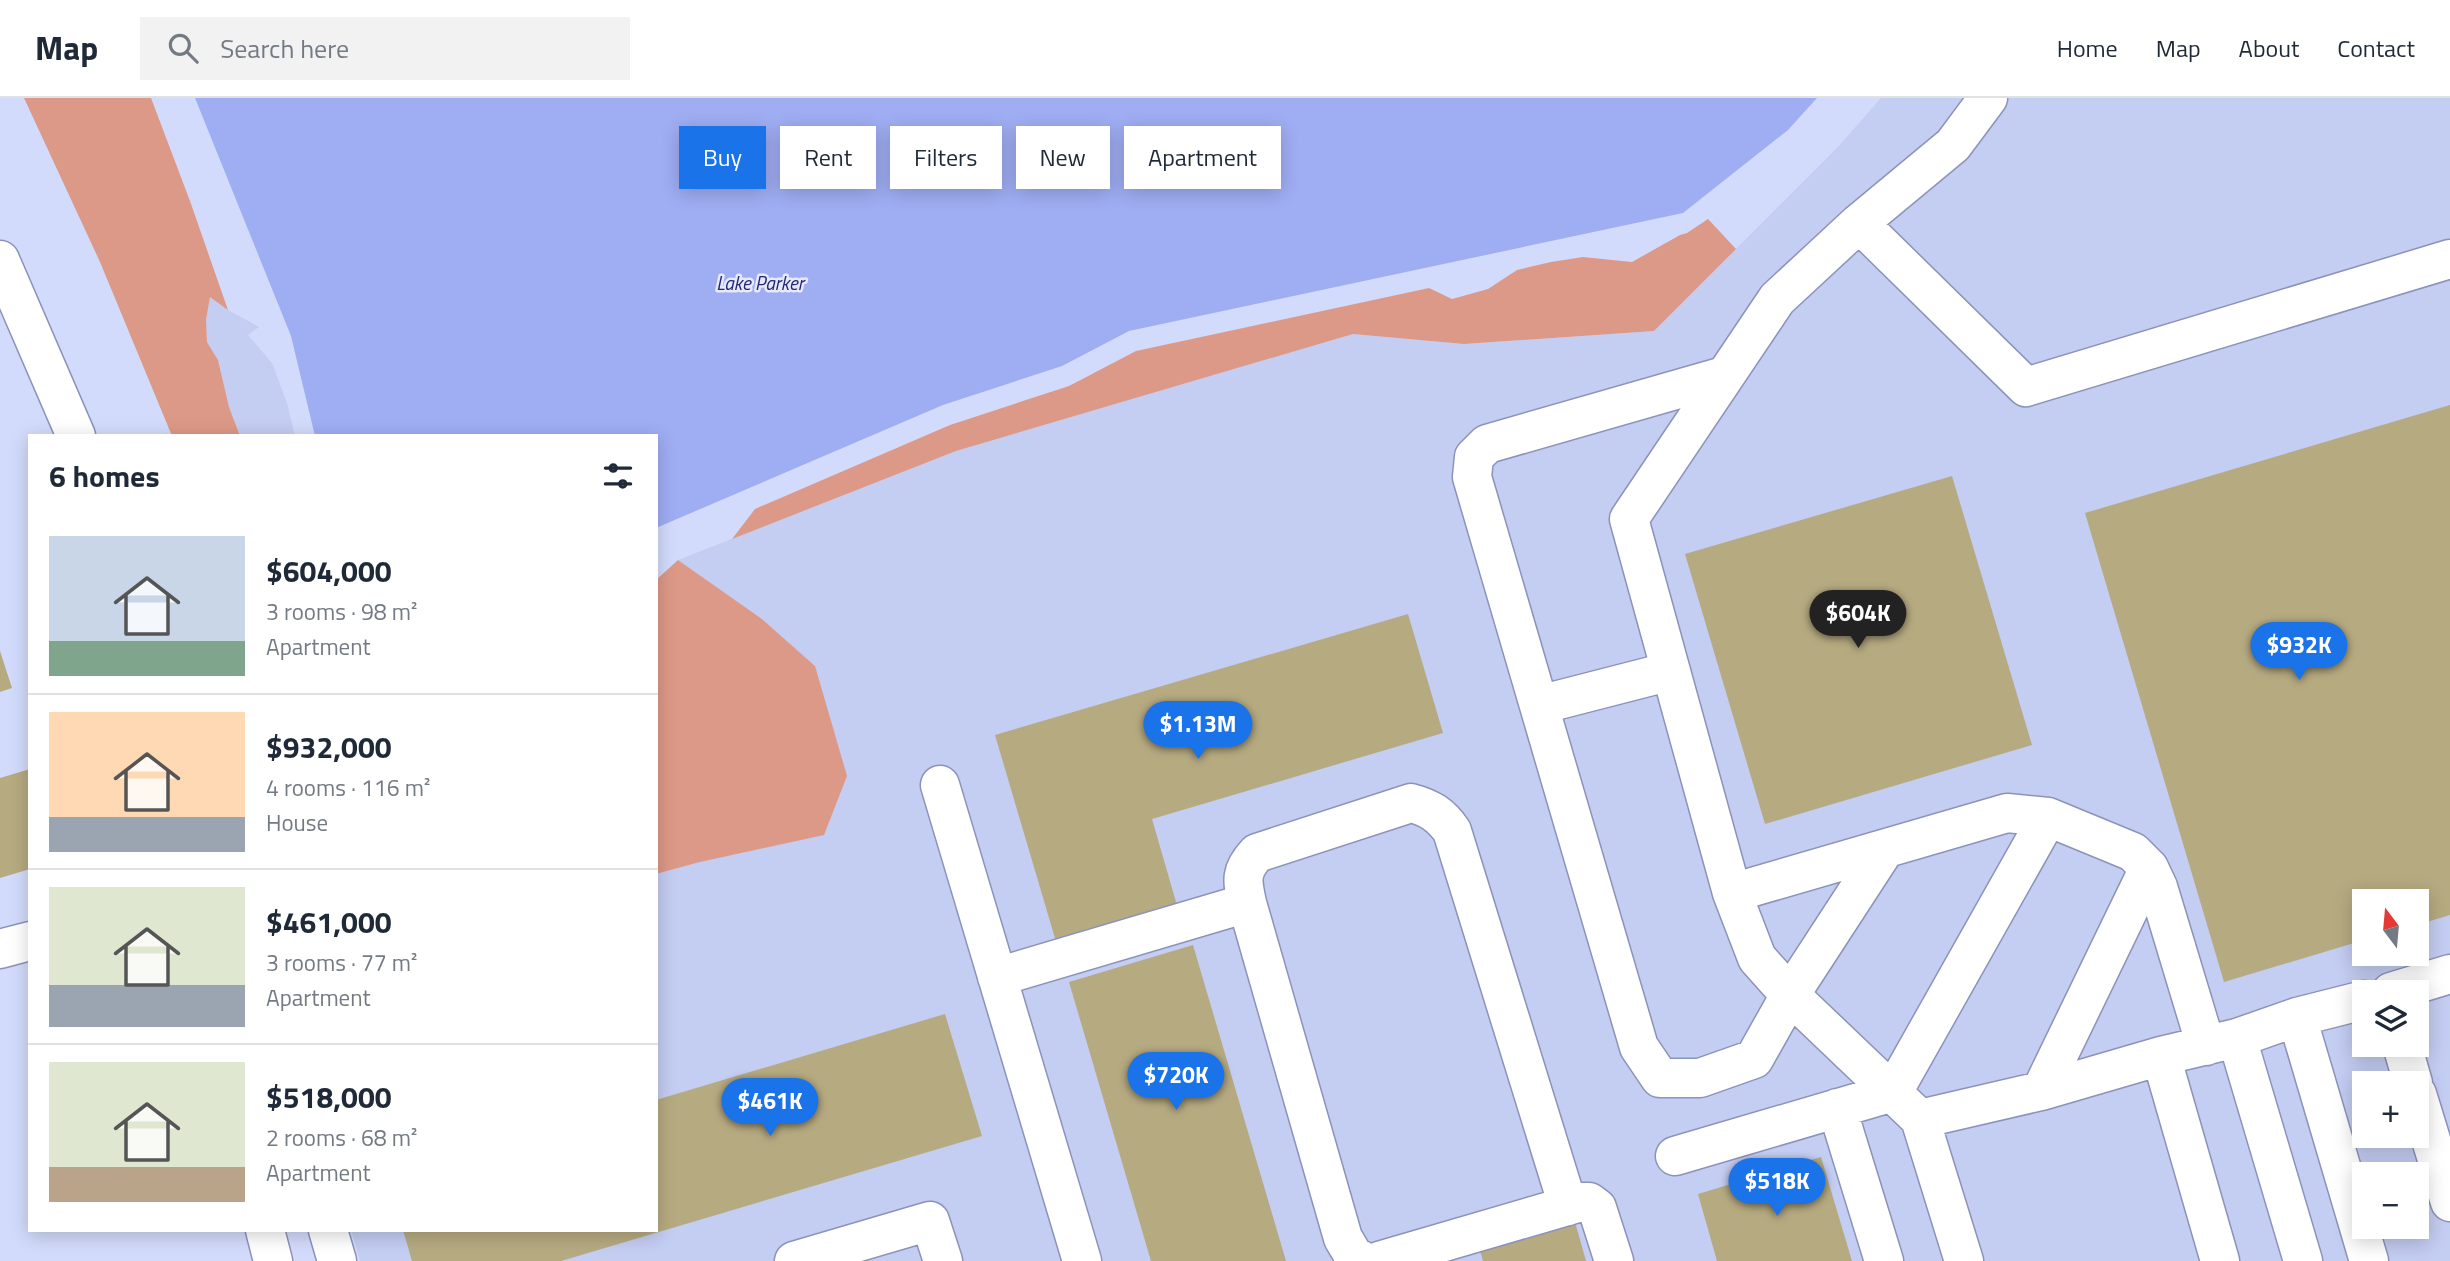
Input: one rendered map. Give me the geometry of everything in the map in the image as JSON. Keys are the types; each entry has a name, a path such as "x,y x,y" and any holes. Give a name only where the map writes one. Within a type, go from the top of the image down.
{"street":[{"path":"1964,1261 1920,1118 1790,995 1757,958 1732,893 1629,519 1777,299 1859,223 1953,145 1988,98"},
{"path":"1859,223 2026,387 2450,260"},
{"path":"0,260 75,434"},
{"path":"1724,376 1487,444 1474,457 1472,477 1639,1047 1660,1078 1700,1078 1754,1059 1790,995 1885,849"},
{"path":"1539,705 1671,671"},
{"path":"940,785 1082,1261"},
{"path":"1363,1261 1353,1255 1343,1238 1242,880 1248,863 1257,853 1411,803 1428,807 1443,818 1452,831 1567,1206"},
{"path":"1732,893 2007,813 2048,817 2133,852 2149,868 2158,887 2221,1042 2303,1261"},
{"path":"1675,1156 1893,1092 2048,817"},
{"path":"2041,1091 2149,868"},
{"path":"997,977 1247,903"},
{"path":"0,950 28,942"},
{"path":"2429,980 2450,974"},
{"path":"1920,1118 2041,1091 2352,1003"},
{"path":"2297,1017 2370,1261"},
{"path":"2161,1056 2220,1261"},
{"path":"1837,1108 1884,1261"},
{"path":"2429,1133 2450,1202"},
{"path":"1379,1261 1589,1202 1597,1208 1614,1261"},
{"path":"794,1261 930,1220 943,1261"},
{"path":"266,1232 273,1261"},
{"path":"329,1232 337,1261"}],"shaded area":[{"path":"24,98 151,98 228,310 210,297 206,320 207,342 218,360 229,407 239,434 171,434 100,262"},
{"path":"1881,98 2450,98 2450,1261 360,1261 352,1232 658,1232 658,873 700,862 815,666 762,619 678,560 956,451 1353,334 1464,344 1654,331 1837,148"},
{"path":"1708,219 1736,249 1654,331 1464,344 1353,334 956,451 732,539 755,509 950,425 1069,386 1136,351 1429,288 1452,299 1488,289 1517,270 1551,262 1583,257 1632,262"},
{"path":"210,296 228,310 259,327 248,335 272,363 287,403 295,434 239,434 229,407 218,360 207,342 206,320"},
{"path":"678,560 762,619 815,666 847,776 824,835 658,873 658,578"}],"water":[{"name":"Lake Parker","path":"195,98 1817,98 1788,130 1683,213 1129,331 1062,366 943,405 658,527 658,434 315,434 291,336"}],"building":[{"path":"2450,405 2450,915 2429,921 2429,889 2352,889 2352,944 2224,982 2085,513"},
{"path":"1952,476 2032,745 1765,824 1685,554"},
{"path":"1408,614 1443,733 1152,819 1178,909 1057,945 995,735"},
{"path":"0,651 12,688 0,692"},
{"path":"28,770 28,870 0,878 0,778"},
{"path":"1193,945 1286,1261 1151,1261 1069,982"},
{"path":"945,1014 982,1136 561,1261 412,1261 404,1232 658,1232 658,1099"},
{"path":"1821,1157 1852,1261 1717,1261 1698,1194"},
{"path":"1575,1222 1586,1261 1483,1261 1480,1251"}]}
